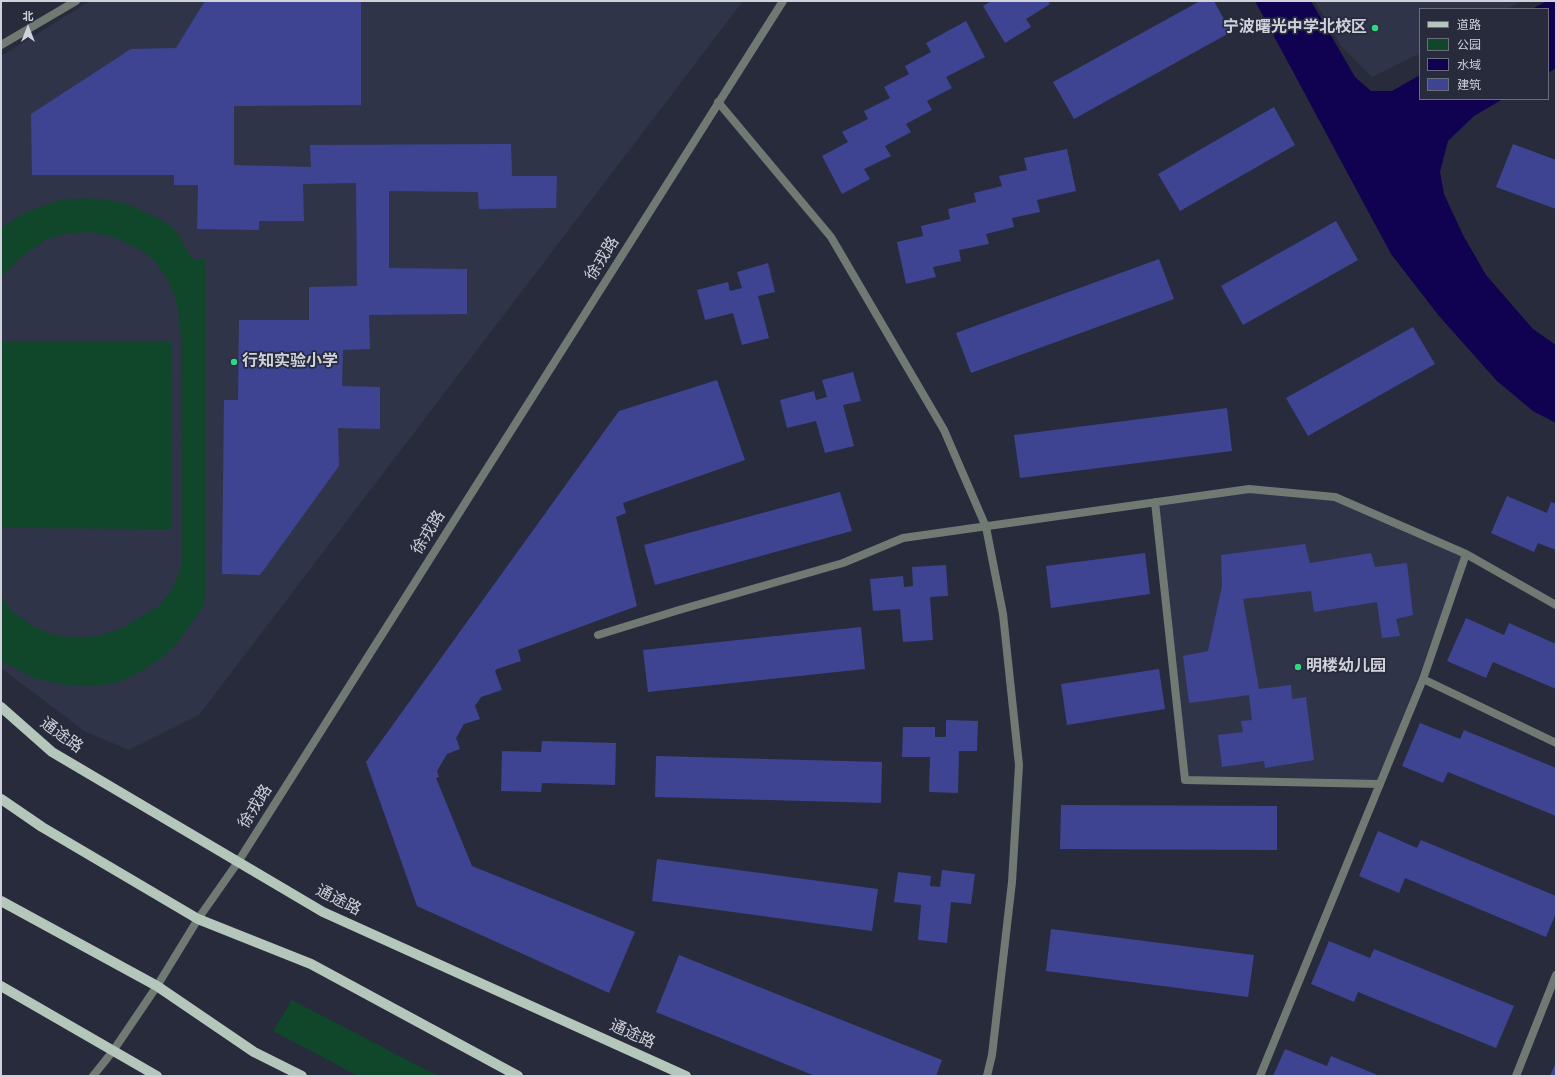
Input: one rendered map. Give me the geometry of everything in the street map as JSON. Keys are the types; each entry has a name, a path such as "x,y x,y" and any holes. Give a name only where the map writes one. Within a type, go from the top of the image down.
{"main road":[{"name":"通途路","path":"1,707 52,752 323,912 686,1076"},
{"path":"1,799 42,827 198,919 311,964 518,1076"},
{"path":"1,901 157,986 254,1052 302,1076"},
{"path":"1,986 157,1076"}],"street":[{"path":"1,45 76,1"},
{"name":"徐戎路","path":"93,1076 113,1051 157,986 198,919 238,862 783,1"},
{"path":"718,102 832,237 944,430 986,527 1003,614 1019,765 1012,882 992,1055 987,1076"},
{"path":"598,635 843,563 903,538 1248,489 1335,497 1466,554 1556,605"},
{"path":"1155,502 1185,780 1380,784"},
{"path":"1260,1076 1423,679 1466,554"},
{"path":"1423,679 1556,743"},
{"path":"1516,1076 1556,975"}],"shaded area":[{"name":"行知实验小学","path":"90,1 743,1 199,715 129,750 84,731 1,668 1,56"},
{"name":"宁波曙光中学北校区","path":"1315,1 1523,1 1509,8 1419,8 1419,54 1372,77 1341,46"},
{"name":"明楼幼儿园","path":"1249,492 1334,499 1464,556 1378,783 1186,778 1156,503"}],"green space":[{"path":"85,198 109,200 130,205 167,223 176,231 193,260 205,260 205,595 203,606 191,624 178,642 160,659 122,681 103,685 85,686 66,685 34,678 1,661 1,596 13,612 33,626 56,636 100,636 124,627 159,606 172,590 182,565 181,337 175,296 166,277 155,261 141,250 114,237 89,232 63,234 45,240 23,256 6,272 1,280 1,229 5,225 28,211 60,200"},
{"path":"1,341 172,342 171,529 1,528"},
{"path":"292,1000 438,1076 358,1076 273,1031"}],"water":[{"path":"1255,1 1311,1 1355,77 1371,91 1392,91 1419,76 1419,100 1501,100 1474,116 1448,141 1440,172 1444,194 1463,235 1486,275 1533,329 1556,345 1556,423 1533,411 1497,381 1439,316 1391,254"},
{"path":"1547,1 1556,1 1556,68 1549,72 1549,8 1534,8"}],"building":[{"path":"205,1 361,1 361,105 234,106 234,165 311,167 310,145 511,144 512,176 557,176 556,208 479,209 478,192 389,191 389,268 467,269 467,314 369,315 370,349 343,350 342,386 380,387 380,429 338,428 339,466 260,575 222,574 224,400 238,400 239,320 309,320 309,287 357,286 356,183 303,184 304,221 259,221 259,230 197,229 198,185 174,185 174,175 32,175 31,114 131,49 176,48"},
{"path":"991,1 1048,1 1050,4 1026,19 1031,27 1005,43 983,6"},
{"path":"1200,1 1214,1 1231,32 1074,119 1053,82"},
{"path":"966,21 985,57 946,77 952,88 927,101 932,110 906,124 911,132 885,146 891,156 864,169 870,179 842,194 822,156 848,142 842,132 868,119 864,111 890,98 884,87 909,74 905,66 931,52 926,43"},
{"path":"1274,107 1295,145 1180,211 1158,174"},
{"path":"1513,144 1556,160 1556,209 1496,187"},
{"path":"1067,149 1076,191 1037,200 1040,212 1012,218 1014,227 986,234 989,244 959,250 961,261 933,267 936,277 906,284 897,242 923,236 921,226 950,219 948,209 976,202 974,193 1002,186 999,176 1027,170 1024,158"},
{"path":"1336,221 1358,260 1243,325 1221,286"},
{"path":"1159,259 1174,299 971,373 956,333"},
{"path":"768,263 775,292 758,296 769,338 742,345 733,313 705,320 697,290 728,282 730,291 742,288 737,272"},
{"path":"1413,327 1435,364 1308,436 1286,398"},
{"path":"853,372 861,401 843,405 854,446 825,453 816,421 787,428 780,400 814,391 816,400 827,397 822,380"},
{"path":"717,380 745,460 623,503 626,513 616,517 637,606 518,650 521,661 495,671 502,690 481,697 475,706 480,719 464,724 456,738 460,749 447,754 437,771 439,777 436,778 472,866 635,932 609,993 417,906 366,762 619,411"},
{"path":"1227,408 1232,451 1020,478 1014,435"},
{"path":"840,492 852,531 655,585 644,545"},
{"path":"1507,496 1547,513 1551,502 1556,504 1556,550 1538,543 1534,552 1491,533"},
{"path":"1305,544 1310,563 1371,553 1375,567 1407,563 1413,615 1396,619 1400,636 1382,638 1377,602 1314,612 1311,591 1243,599 1259,689 1291,685 1292,699 1306,697 1314,760 1265,768 1264,761 1222,767 1218,735 1243,732 1241,721 1252,720 1249,695 1189,703 1183,656 1208,651 1222,586 1221,555"},
{"path":"1145,553 1150,594 1051,608 1046,566"},
{"path":"946,565 948,596 930,597 933,640 903,642 900,609 873,611 870,579 903,576 904,587 913,586 912,567"},
{"path":"1466,618 1504,635 1509,623 1556,644 1556,689 1493,662 1486,678 1447,661"},
{"path":"861,627 865,669 648,692 643,650"},
{"path":"1159,669 1165,709 1067,725 1061,684"},
{"path":"946,720 978,721 977,751 959,751 958,793 929,792 930,757 902,757 903,727 935,727 935,737 946,737"},
{"path":"1420,723 1460,739 1464,730 1556,768 1556,816 1448,772 1443,783 1402,766"},
{"path":"542,741 616,743 615,785 542,783 541,792 501,791 502,751 541,752"},
{"path":"656,756 882,762 881,803 655,797"},
{"path":"1061,805 1277,806 1277,850 1060,849"},
{"path":"1378,831 1417,848 1421,840 1556,896 1556,913 1546,937 1405,878 1399,893 1359,876"},
{"path":"657,859 878,889 872,931 652,901"},
{"path":"942,870 975,874 971,904 951,902 947,943 918,940 921,905 894,902 898,872 931,876 930,886 940,887"},
{"path":"1051,929 1254,955 1248,997 1046,971"},
{"path":"1329,941 1370,958 1374,949 1514,1006 1496,1048 1358,992 1354,1002 1311,984"},
{"path":"679,955 942,1060 936,1076 815,1076 656,1012"},
{"path":"1285,1049 1327,1066 1331,1056 1380,1076 1273,1076"},
{"path":"1556,1062 1556,1076 1550,1076"}],"place":[{"name":"宁波曙光中学北校区","path":"1375,28"},
{"name":"行知实验小学","path":"234,362"},
{"name":"明楼幼儿园","path":"1298,667"}]}
